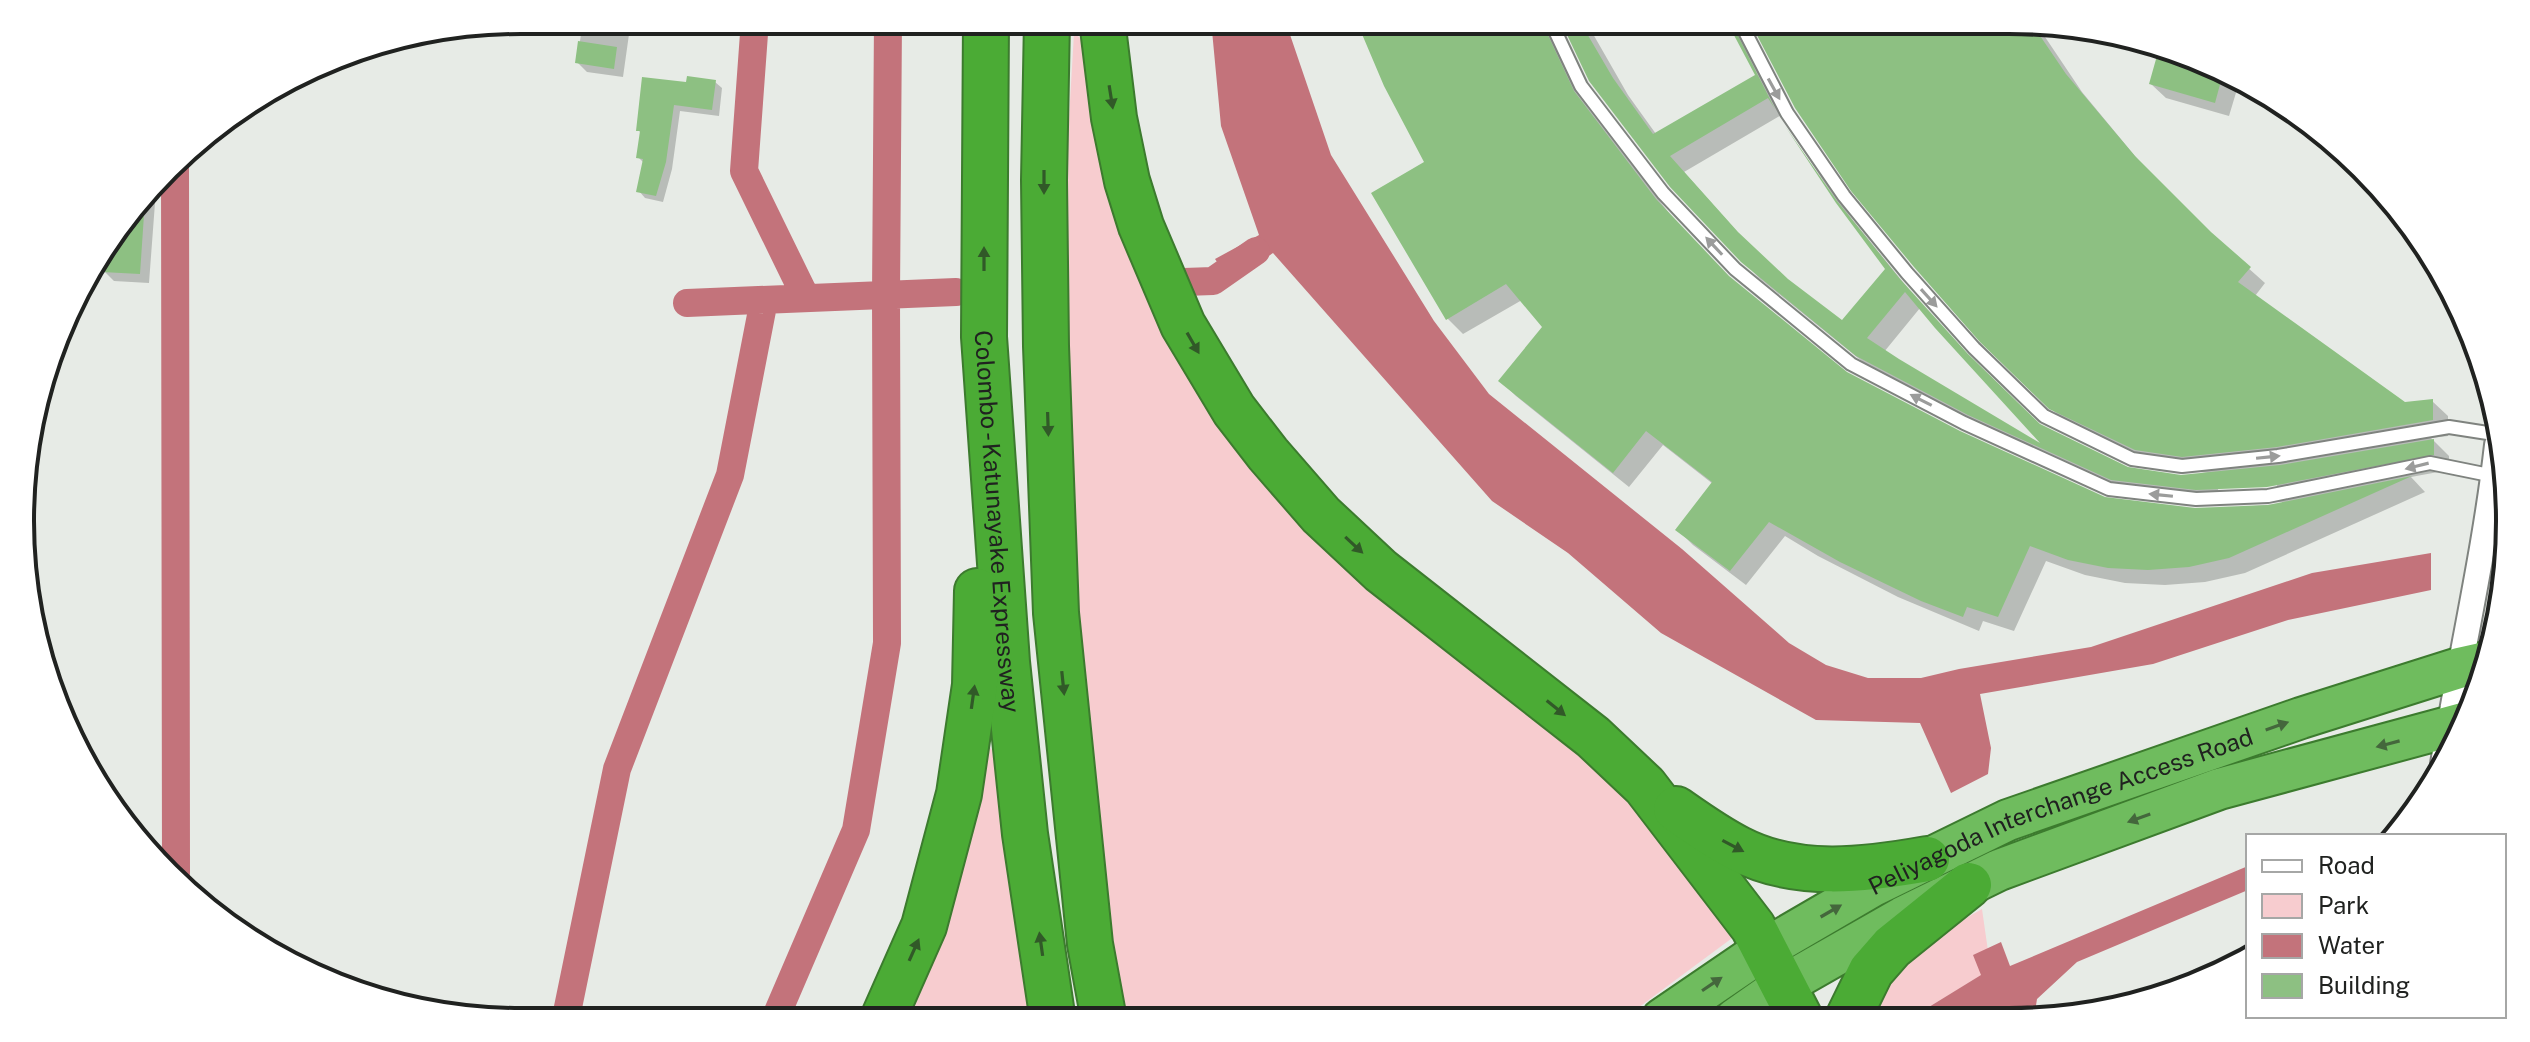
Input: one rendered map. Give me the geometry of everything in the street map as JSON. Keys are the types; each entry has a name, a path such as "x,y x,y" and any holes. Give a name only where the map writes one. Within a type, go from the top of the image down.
{"highway":[{"name":"Colombo - Katunayake Expressway","path":"986,34 984,337 1007,662 1025,834 1051,1008"},
{"name":"Colombo - Katunayake Expressway","path":"1047,34 1045,317 1056,613 1090,944 1102,1008"},
{"path":"1104,34 1114,118 1127,181 1141,226 1183,325 1234,410 1321,515 1381,571 1593,737 1645,786 1740,850 1764,860 1837,871 1927,859"},
{"path":"888,1008 924,926 959,794 975,685 984,337"},
{"name":"Peliyagoda Interchange Access Road","path":"1701,1008 1782,985 1873,886 2008,820 2301,718 2472,665"},
{"name":"Peliyagoda Interchange Access Road","path":"1750,1008 1782,985 1903,917 1999,870 2219,789 2444,740"},
{"path":"1645,786 1753,927 1782,985"},
{"path":"1853,1008 1871,971 1885,955 1911,930 1969,885"}],"street":[{"path":"2464,693 2472,665 2483,551 2495,490"}],"lane":[{"path":"1557,34 1581,86 1663,193 1735,269 1851,364 1964,423 2109,489 2196,499 2268,496 2430,463 2494,479"},
{"path":"1746,34 1787,113 1844,196 1974,348 2044,416 2132,459 2182,466 2278,456 2449,427 2488,433"}],"green space":[{"path":"1075,34 1084,41 1178,347 1629,782 1743,930 1638,1008 1110,1008 1085,822 1058,250"},
{"path":"984,741 992,750 1030,1008 904,1008"},
{"path":"1982,909 1988,951 1982,975 1928,1008 1877,1008 1904,965 1945,931"}],"water":[{"path":"1212,34 1290,34 1331,155 1434,321 1489,394 1682,549 1789,643 1826,665 1868,678 1921,678 2091,647 2312,573 2431,553 2431,590 2288,620 2153,664 1980,694 1991,748 1988,774 1951,793 1920,723 1816,720 1661,633 1568,553 1492,501 1273,253 1231,282 1215,259 1259,235 1221,126"},
{"path":"2246,867 2246,891 2077,962 2037,999 2036,1007 1927,1008 1981,975 1973,955 2001,942 2010,966"}],"building":[{"path":"1362,34 1548,34 1574,91 1656,199 1729,276 1847,372 1960,431 2105,497 2195,508 2268,505 2412,476 2229,558 2189,567 2148,570 2108,568 2068,560 2030,546 1998,617 1967,607 1963,617 1921,601 1840,562 1769,522 1730,571 1675,530 1712,482 1646,431 1613,473 1498,381 1542,327 1506,284 1446,320 1371,193 1424,162 1384,86"},
{"path":"1567,34 1587,34 1613,78 1653,134 1755,75 1733,34 1737,34 1775,109 1768,98 1670,156 1738,232 1788,279 1842,320 1885,269 1836,203 1785,126 1837,201 1900,279 1968,354 2040,424 2128,467 2181,475 2280,465 2434,439 2434,455 2267,487 2196,490 2111,480 1968,415 1856,356 1741,262 1670,187 1589,81","holes":["1905,292 1935,328 2040,443 1867,338"]},
{"path":"1756,34 2039,35 2066,74 2135,156 2251,267 2238,282 2405,402 2433,399 2433,420 2277,447 2182,457 2135,450 2049,409 1980,342 1914,267 1851,191 1795,108"},
{"path":"578,41 617,47 614,69 575,63"},
{"path":"2157,57 2221,82 2215,103 2149,84"},
{"path":"687,76 716,80 712,110 674,105 666,162 656,196 636,192 643,159 636,158 642,77 686,82"},
{"path":"144,214 140,274 102,272"}],"waterway":[{"path":"754,34 744,171 806,298"},
{"path":"780,1008 856,830 887,643 888,34"},
{"path":"175,179 176,864"},
{"path":"1184,282 1213,281 1256,251"},
{"path":"687,303 956,292"},
{"path":"568,1008 617,769 730,475 764,300"}]}
